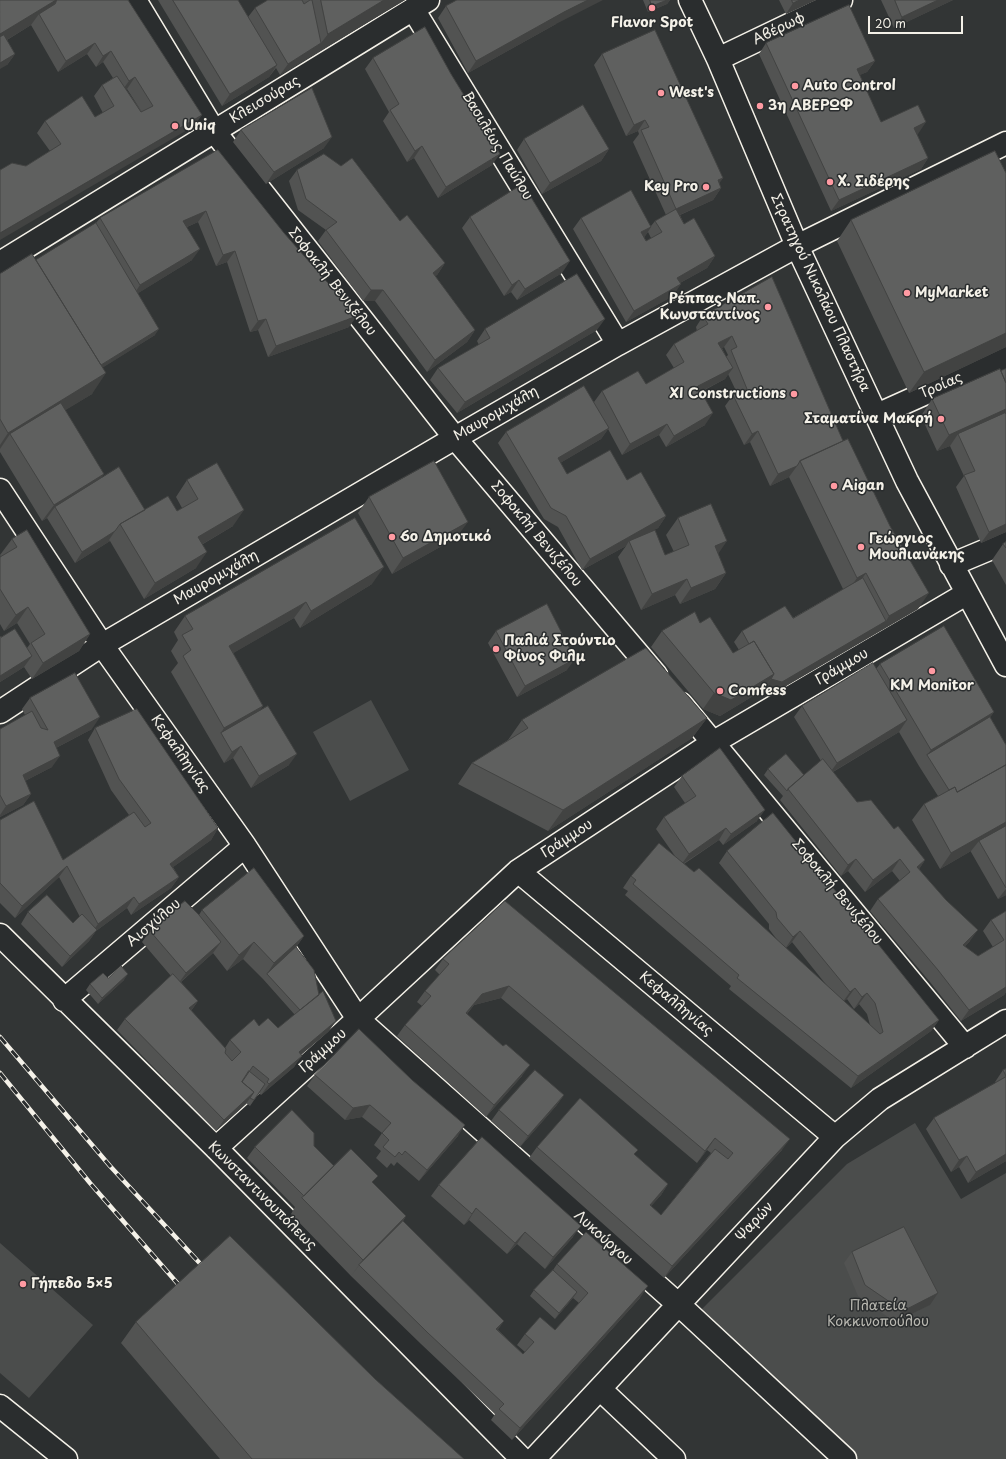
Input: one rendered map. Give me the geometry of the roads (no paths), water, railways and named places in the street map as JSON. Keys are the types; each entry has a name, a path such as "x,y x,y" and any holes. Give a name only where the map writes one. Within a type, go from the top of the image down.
{"street":[{"name":"Σοφοκλή Βενιζέλου","path":"135,0 214,131 454,438 714,742 965,1046"},
{"name":"Στρατηγού Νικολάου Πλαστήρα","path":"690,0 718,59 797,246 907,480 966,594 1006,665"},
{"name":"Αβέρωφ","path":"718,59 841,0"},
{"name":"Κλεισούρας","path":"0,263 421,5"},
{"name":"Βασιλέως Παύλου","path":"421,5 618,344"},
{"name":"Μαυρομιχάλη","path":"0,712 102,645 454,438 618,344 797,246 1006,143"},
{"name":"Τροίας","path":"877,415 1006,356"},
{"name":"Κεφαλληνίας","path":"0,490 102,645 245,846 358,1019"},
{"path":"951,565 1006,542"},
{"name":"Γράμμου","path":"216,1148 518,871 714,742 966,594"},
{"name":"Αισχύλου","path":"64,1000 245,846"},
{"name":"Κεφαλληνίας","path":"518,871 835,1137"},
{"name":"Κωνσταντινουπόλεως","path":"0,935 64,1000 216,1148 522,1459"},
{"name":"Λυκούργου","path":"358,1019 677,1304 845,1459"},
{"name":"Ψαρών","path":"534,1459 677,1304 835,1137 880,1099 1006,1021"},
{"path":"600,1389 674,1459"},
{"path":"0,1406 66,1459"}],"railway":[{"path":"0,1037 110,1166 207,1271"},
{"path":"0,1073 90,1183 185,1292"}],"place":[{"name":"Flavor Spot","path":"652,8"},
{"name":"Auto Control","path":"795,86"},
{"name":"West's","path":"661,93"},
{"name":"3η ΑΒΕΡΩΦ","path":"760,106"},
{"name":"Uniq","path":"175,126"},
{"name":"Χ. Σιδέρης","path":"830,182"},
{"name":"Key Pro","path":"706,187"},
{"name":"MyMarket","path":"907,293"},
{"name":"Ρέππας Ναπ. Κωνσταντίνος","path":"768,307"},
{"name":"XI Constructions","path":"794,394"},
{"name":"Σταματίνα Μακρή","path":"941,419"},
{"name":"Aigan","path":"834,486"},
{"name":"6ο Δημοτικό","path":"392,537"},
{"name":"Γεώργιος Μουλιανάκης","path":"861,547"},
{"name":"Παλιά Στούντιο Φίνος Φιλμ","path":"496,649"},
{"name":"KM Monitor","path":"932,671"},
{"name":"Comfess","path":"720,691"},
{"name":"Γήπεδο 5×5","path":"23,1284"}],"park label":[{"name":"Πλατεία Κοκκινοπούλου","path":"878,1314"}]}
